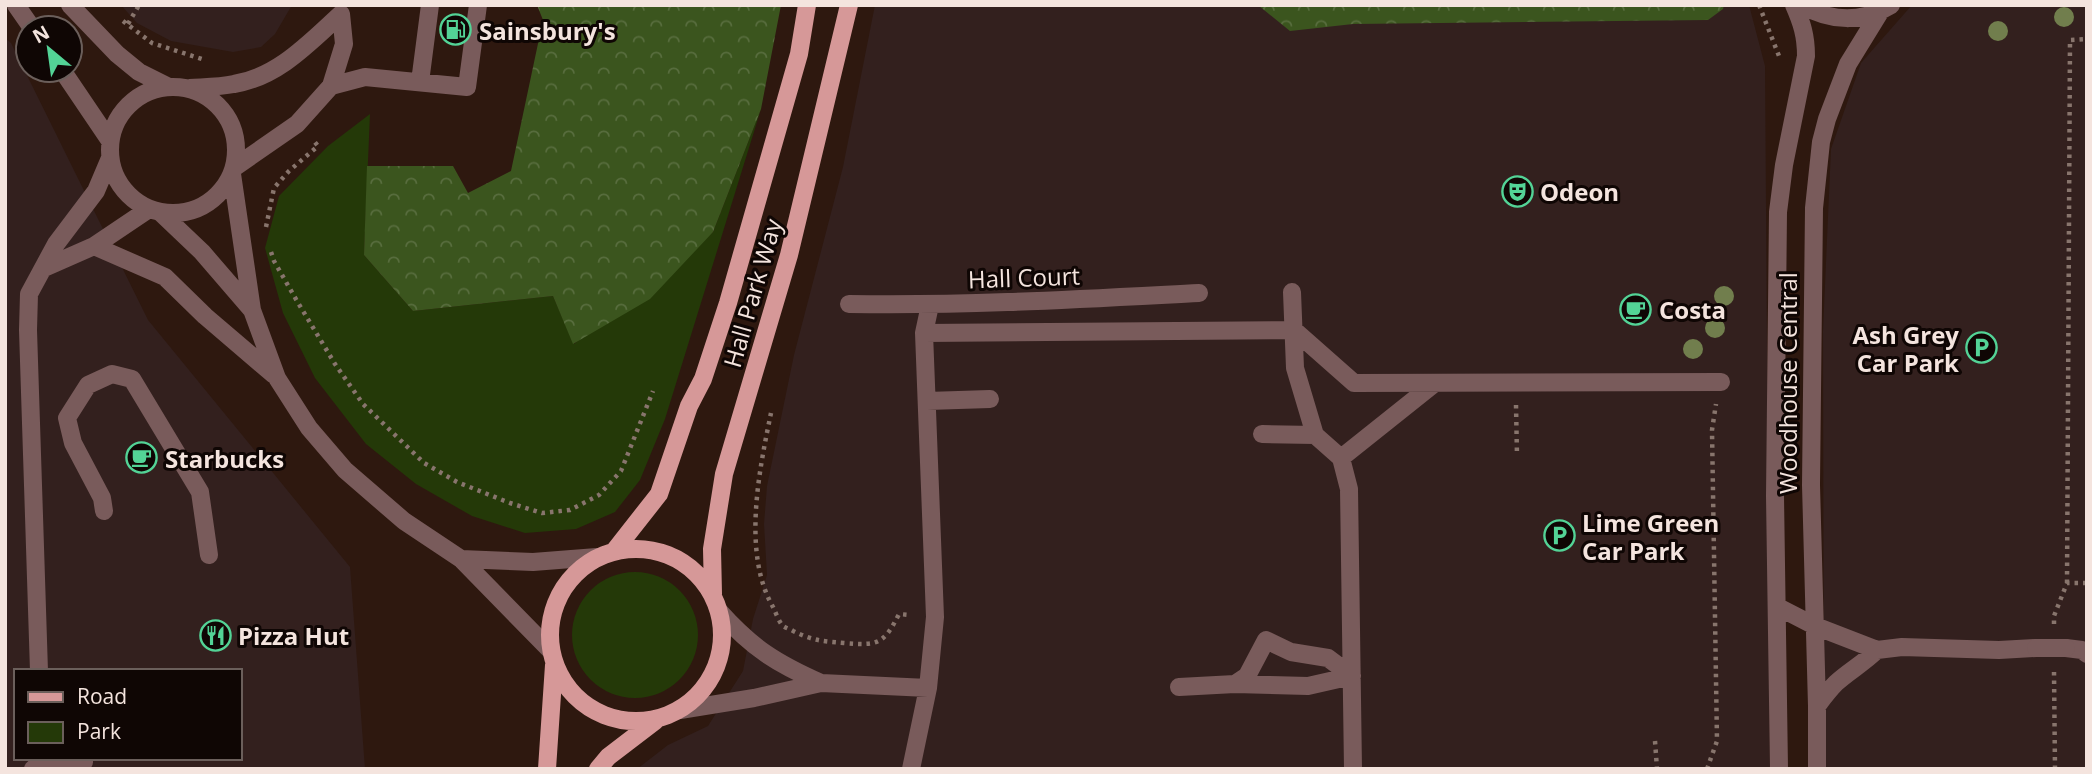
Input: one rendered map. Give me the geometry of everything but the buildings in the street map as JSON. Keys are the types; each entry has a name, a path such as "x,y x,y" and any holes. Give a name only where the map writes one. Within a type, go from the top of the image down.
{"main road":[{"name":"Hall Park Way","path":"615,550 659,494 689,406 703,379 795,67 807,5"},
{"name":"Hall Park Way","path":"716,603 712,549 724,474 789,255 849,5"},
{"path":"547,769 552,657 550,622 558,596 574,573 597,557 615,550 644,549 672,556 695,572 716,603 723,634 720,656 711,677 698,696 680,710 658,719 608,757 598,769"},
{"path":"552,657 566,688 584,706 607,717 633,722 658,719"}],"street":[{"path":"70,5 117,54 139,72 167,86"},
{"path":"420,82 430,5"},
{"path":"331,86 365,77 467,87 478,5"},
{"name":"Woodhouse Central","path":"1779,769 1775,496 1778,373 1776,262 1778,212 1784,165 1806,56 1804,27 1794,5"},
{"path":"1802,5 1818,14 1849,19 1886,8"},
{"name":"Woodhouse Central","path":"1817,769 1818,706 1811,485 1814,208 1821,142 1827,119 1848,64 1886,8"},
{"path":"44,268 94,246 155,211 178,214 211,201 224,189 234,170 297,124 331,86 344,44 342,10"},
{"path":"39,669 29,294 57,244 96,191 116,121 129,104 146,92 167,86 190,88 236,84 267,74 292,59 342,10"},
{"path":"71,84 110,149 114,174 122,189 135,201 155,211 202,252 251,310"},
{"path":"190,88 219,105 229,118 235,134 237,151 234,170 251,310 277,378 309,428 345,470 404,521 461,559 552,657"},
{"path":"94,246 164,277 277,378"},
{"path":"1292,292 1294,368 1315,435 1341,458 1349,489 1353,769"},
{"name":"Hall Court","path":"849,304 930,305 1199,293"},
{"path":"911,769 928,688 935,618 924,333 930,305"},
{"path":"924,333 1294,330 1354,383 1721,382"},
{"path":"104,511 102,498 73,443 67,418 88,385 112,374 132,379 200,492 209,555"},
{"path":"1341,458 1435,383"},
{"path":"927,401 990,399"},
{"path":"1262,434 1315,435"},
{"path":"461,559 533,562 597,557"},
{"path":"716,603 737,631 763,652 781,665 821,683"},
{"path":"1778,607 1815,626 1877,650 1902,647 1998,650 2066,648 2087,653"},
{"path":"1235,684 1247,676 1266,640 1291,652 1328,658 1352,676"},
{"path":"1818,706 1833,686 1877,650"},
{"path":"1179,687 1235,684 1308,686 1352,676"},
{"path":"680,710 754,698 821,683 928,688"},
{"path":"32,769 84,762"}],"path":[{"path":"128,24 139,5"},
{"path":"120,18 152,43 211,62"},
{"path":"2067,583 2070,40 2087,39"},
{"path":"265,229 275,188 289,171 318,146 297,124"},
{"path":"271,251 297,301 363,404 424,463 457,482 510,503 542,513 570,510 599,495 621,471 653,391"},
{"path":"1516,383 1517,456"},
{"path":"772,407 759,472 756,522 758,570 766,595 783,626 813,640 861,645 879,641 889,634 900,614 935,618"},
{"path":"1655,741 1657,769"}],"shaded area":[{"path":"121,5 292,5 275,34 261,47 233,52 171,41 137,23"},
{"path":"875,5 1749,5 1765,66 1770,769 637,769 668,745 708,726 743,671 753,619 767,575 764,524 767,486 794,355 843,167"},
{"path":"1912,5 2087,5 2087,769 1824,769 1823,331 1831,149 1861,63"},
{"path":"5,38 14,49 14,84 31,84 148,320 350,567 365,769 5,769"}],"green space":[{"path":"537,5 781,5 761,109 713,232 650,299 573,344 553,296 413,311 364,255 367,166 453,166 468,193 511,171 543,20"},
{"path":"1258,5 1724,5 1723,9 1708,20 1353,24 1290,31"},
{"path":"761,109 665,419 640,480 615,512 576,529 525,533 472,516 416,484 366,444 315,378 283,313 265,248 279,196 328,146 370,114 364,255 413,311 553,296 574,344 713,232"},
{"path":"635,572 659,577 679,591 693,611 698,635 693,659 679,679 659,693 635,698 611,693 591,679 577,659 572,635 577,611 591,591 611,577"}],"place":[{"name":"Sainsbury's","path":"456,30"},
{"name":"Odeon","path":"1517,191"},
{"name":"Costa","path":"1636,309"},
{"name":"Ash Grey Car Park","path":"1982,348"},
{"name":"Starbucks","path":"142,458"},
{"name":"Lime Green Car Park","path":"1559,536"},
{"name":"Pizza Hut","path":"215,635"}]}
